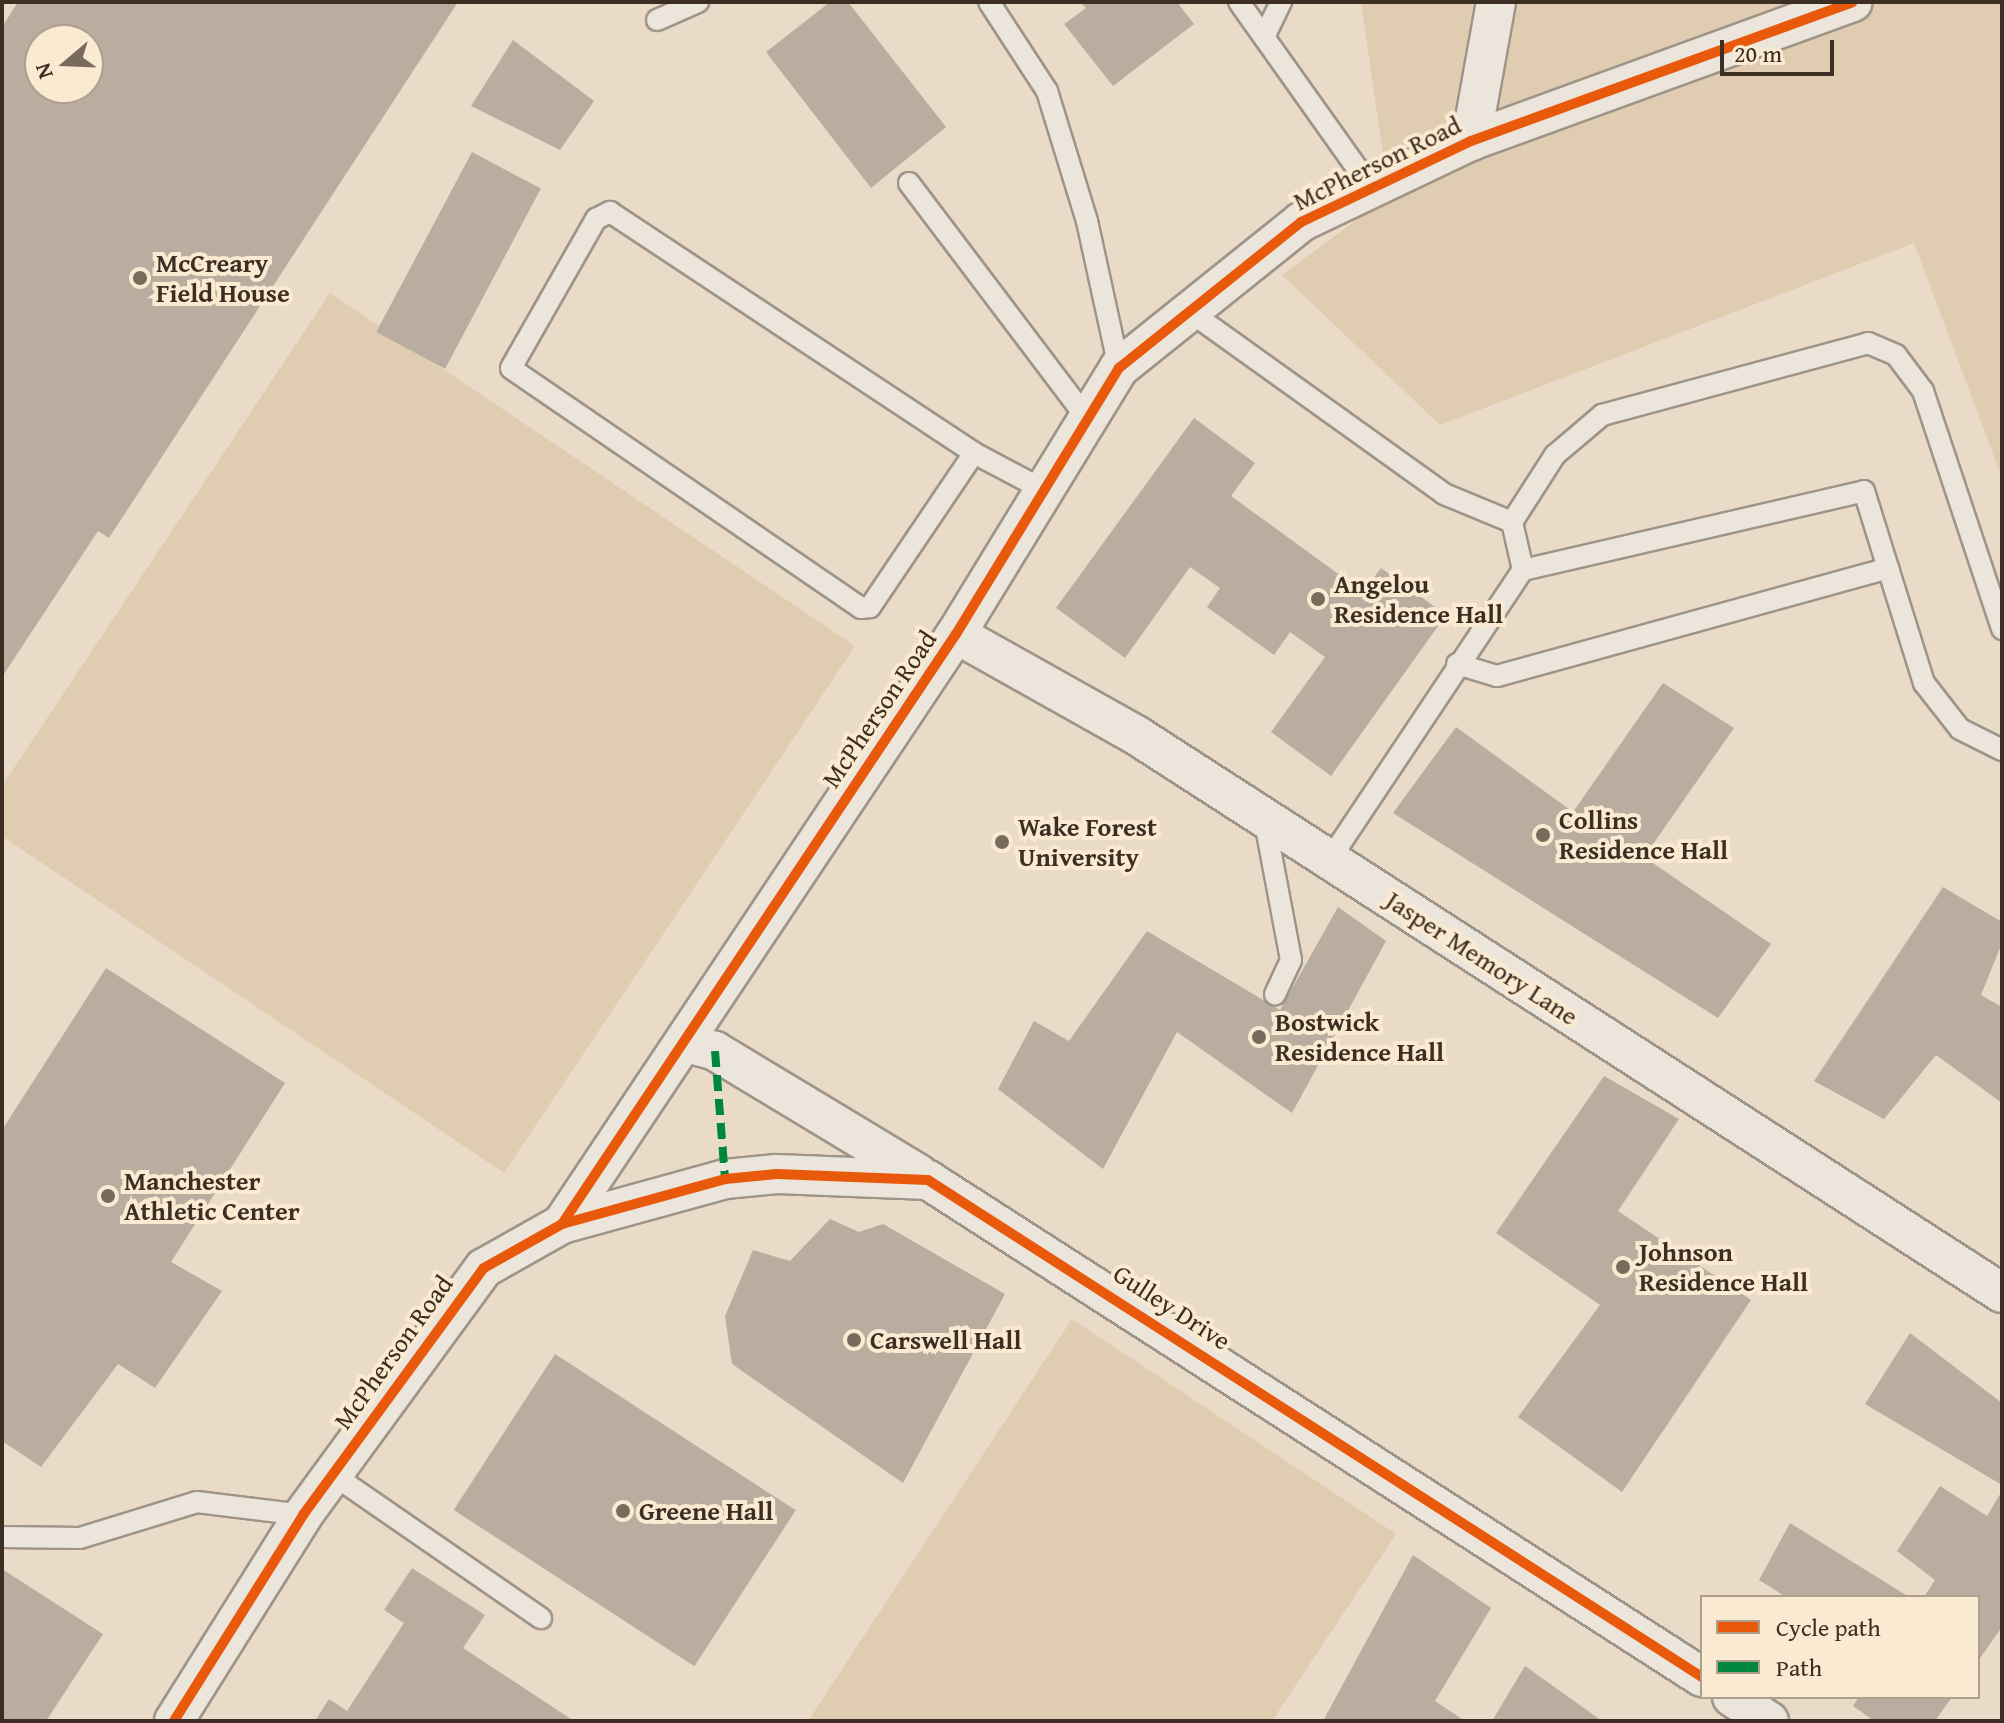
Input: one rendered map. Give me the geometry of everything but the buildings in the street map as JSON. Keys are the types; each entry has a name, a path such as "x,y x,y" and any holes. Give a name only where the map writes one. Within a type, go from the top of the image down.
{"street":[{"path":"1471,141 1496,2"},
{"name":"McPherson Road","path":"174,1721 303,1515 462,1289 509,1250 562,1224 686,1043 956,634 1040,488 1119,368 1186,309 1301,222 1471,141 1852,2"},
{"name":"Jasper Memory Lane","path":"956,634 1264,817 2002,1293"},
{"name":"Gulley Drive","path":"686,1043 715,1051 928,1180 1700,1676"},
{"name":"Gulley Drive","path":"562,1224 725,1179 870,1174 928,1180"},
{"path":"1735,1699 1769,1721"}],"lane":[{"path":"657,20 698,2"},
{"path":"989,2 1047,91 1087,221 1119,368"},
{"path":"1239,2 1371,188"},
{"path":"1264,37 1281,2"},
{"path":"909,183 1087,418"},
{"path":"974,453 870,607 861,608 511,368 596,219 610,212 974,453 1040,488"},
{"path":"1186,309 1444,494 1512,522"},
{"path":"1523,570 1512,522 1555,455 1602,415 1868,343 1896,355 1923,391 2002,629"},
{"path":"1330,859 1457,664 1523,570 1864,491 1924,683 1960,729 2002,750"},
{"path":"1457,664 1497,676 1888,568"},
{"path":"1264,817 1291,960 1275,994"},
{"path":"332,1474 541,1618"},
{"path":"2,1537 80,1538 197,1502 303,1515"}],"shaded area":[{"path":"1361,2 2002,2 2002,478 1914,243 1440,425 1282,275 1389,196"},
{"path":"330,293 855,646 504,1173 2,836 2,786"},
{"path":"1072,1319 1396,1534 1272,1721 808,1721"}],"marked path":[{"path":"715,1051 725,1179"}],"cycle path":[{"path":"562,1224 956,634 1119,368 1301,222 1471,141 1852,2"},
{"path":"174,1721 303,1515 484,1268 562,1224 725,1179 777,1174 928,1180 1700,1676"}],"place":[{"name":"McCreary Field House","path":"140,278"},
{"name":"Angelou Residence Hall","path":"1318,599"},
{"name":"Collins Residence Hall","path":"1543,835"},
{"name":"Wake Forest University","path":"1002,842"},
{"name":"Bostwick Residence Hall","path":"1259,1037"},
{"name":"Manchester Athletic Center","path":"108,1196"},
{"name":"Johnson Residence Hall","path":"1623,1267"},
{"name":"Carswell Hall","path":"854,1340"},
{"name":"Greene Hall","path":"623,1511"}]}
